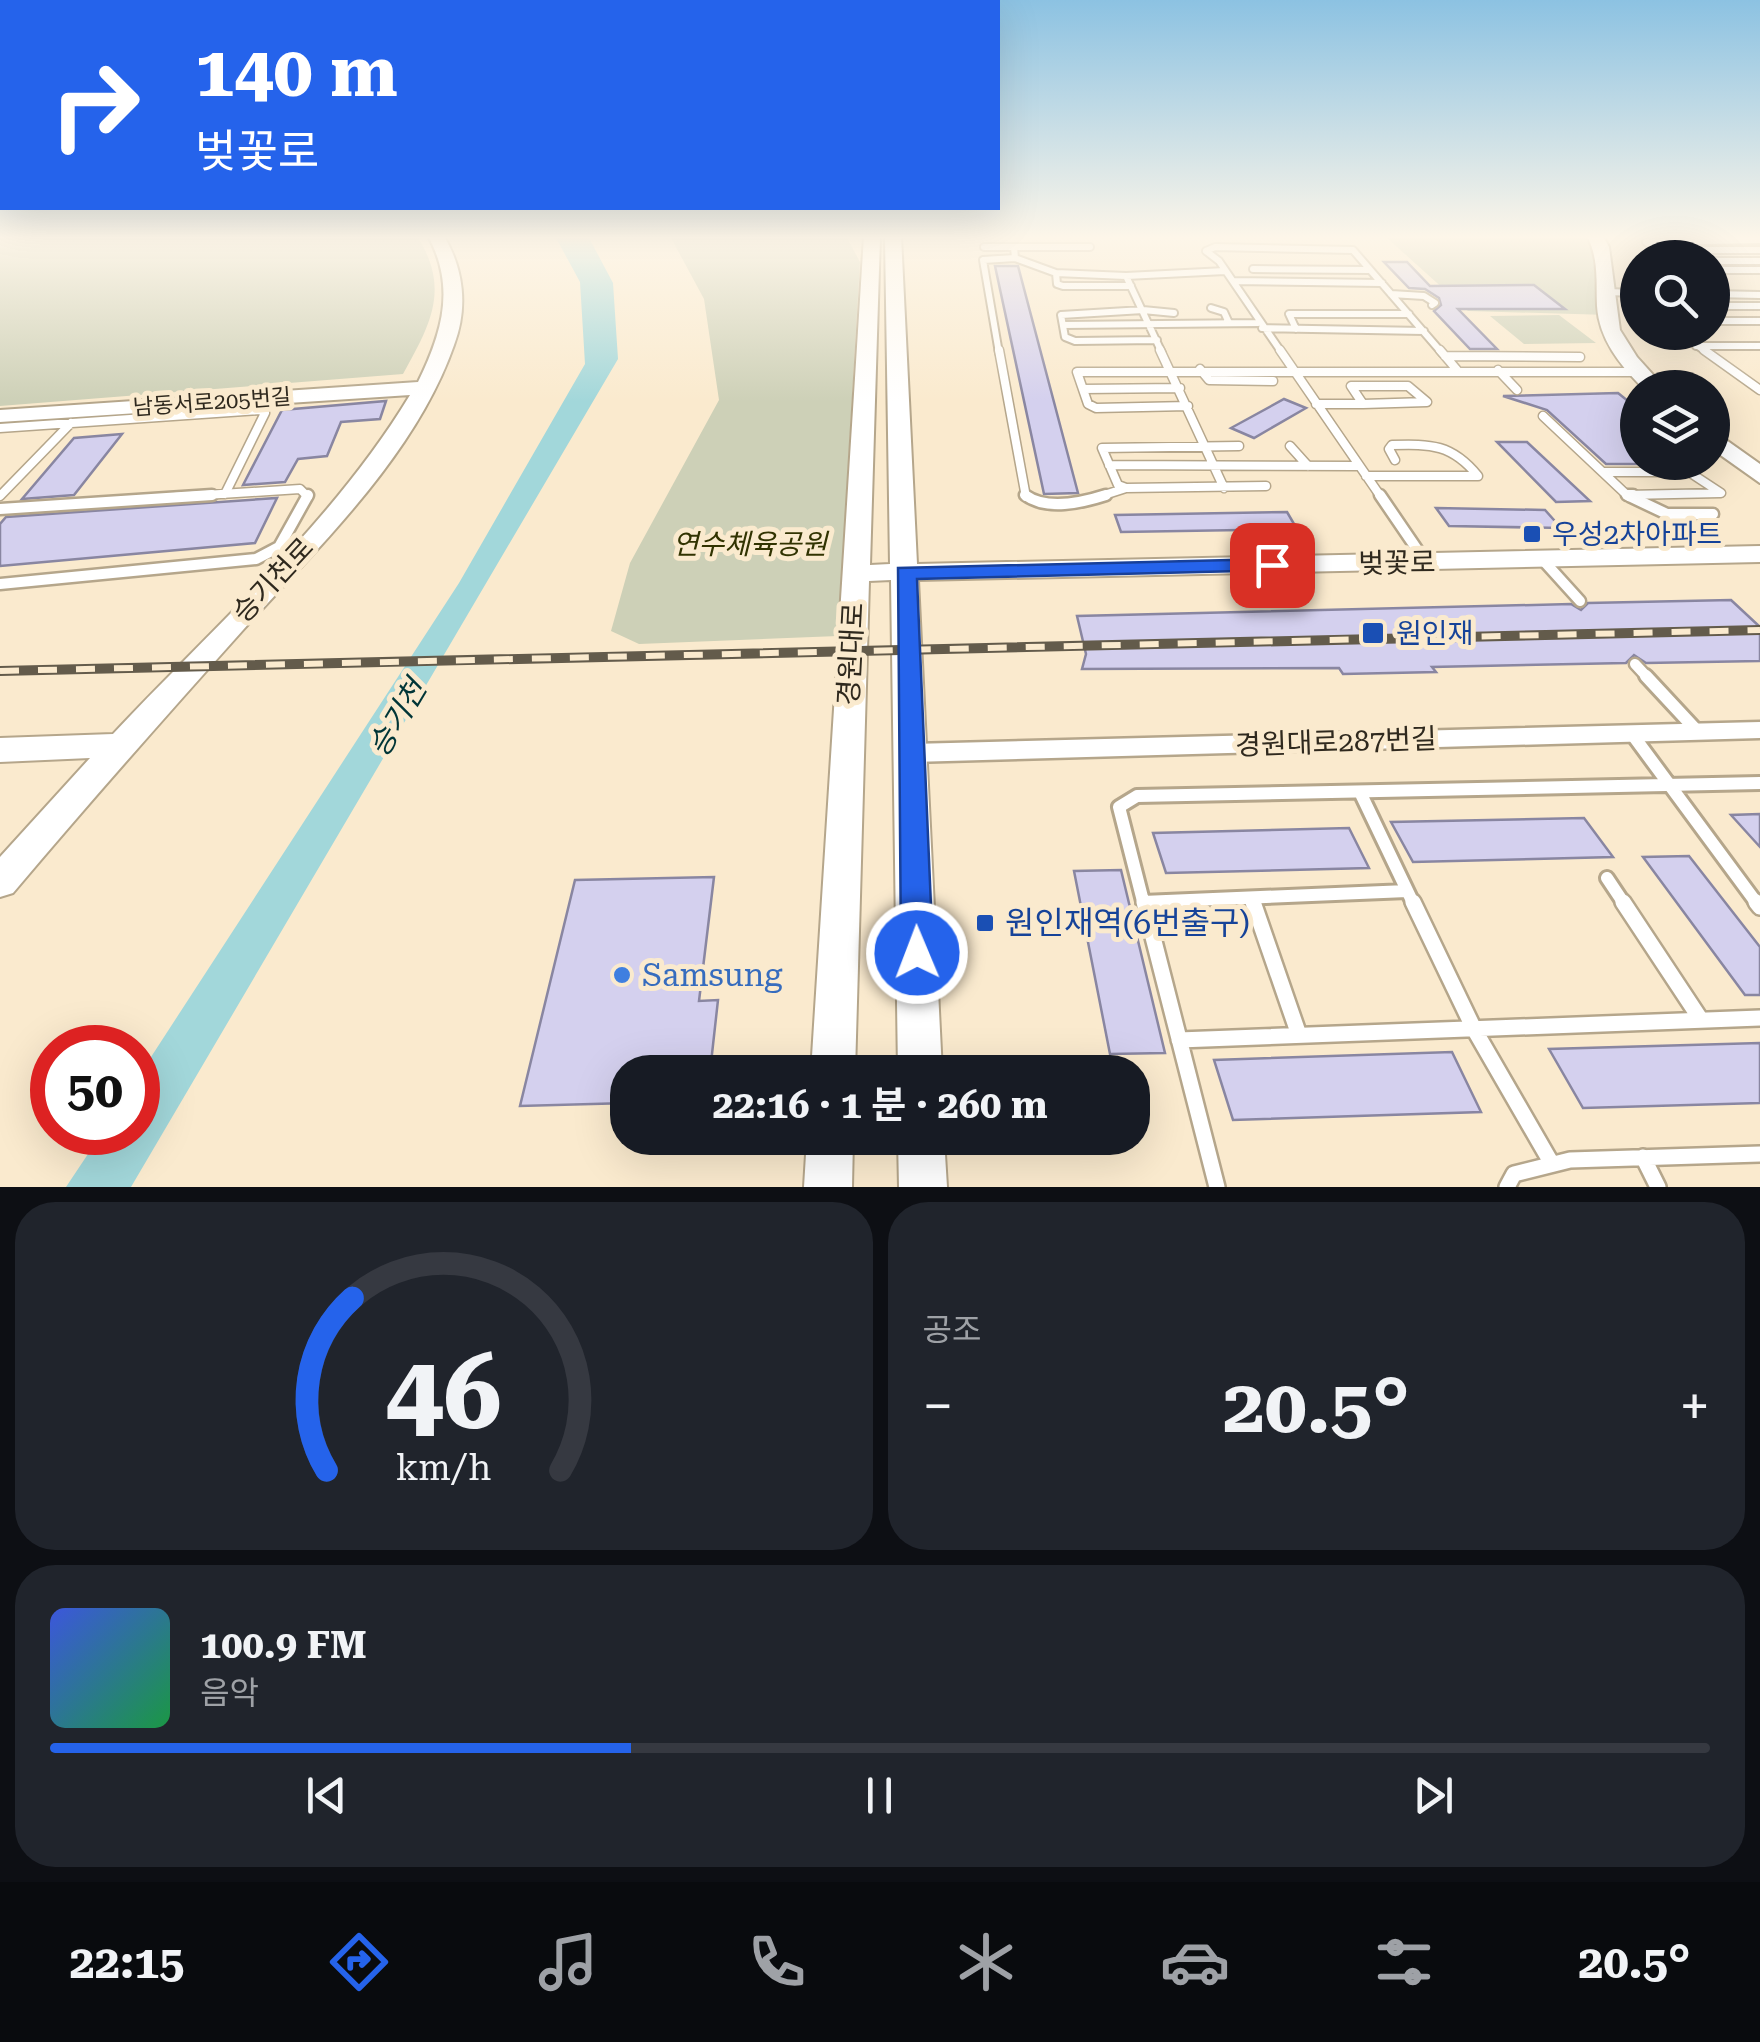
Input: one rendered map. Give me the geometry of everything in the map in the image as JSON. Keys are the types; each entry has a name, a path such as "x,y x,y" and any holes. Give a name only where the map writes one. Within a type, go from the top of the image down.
{"main road":[{"name":"승기천로","path":"0,882 328,522 424,388 445,345 456,301 455,291"},
{"name":"경원대로","path":"834,1055 854,574 882,291"},
{"name":"경원대로","path":"885,291 906,573 920,1055"},
{"path":"1607,292 1610,328 1635,370"},
{"name":"남동서로205번길","path":"0,416 424,388"},
{"path":"1730,451 1760,476"},
{"name":"벚꽃로","path":"854,574 1760,554"},
{"path":"0,750 121,745"},
{"path":"828,1187 829,1155"},
{"path":"922,1155 923,1187"}],"street":[{"name":"경원대로287번길","path":"912,753 1760,730"}],"lane":[{"path":"989,291 1025,497 1036,503 1092,501 1126,488"},
{"path":"1134,291 1224,488"},
{"path":"1239,291 1425,562"},
{"path":"1389,291 1457,370"},
{"path":"1607,292 1620,292"},
{"path":"1391,294 1424,296 1435,303 1432,305"},
{"path":"1730,294 1760,295"},
{"path":"1730,311 1760,306"},
{"path":"1211,308 1224,312 1229,323"},
{"path":"1157,340 1075,341 1066,337 1061,315 1143,310 1174,313"},
{"path":"1296,329 1289,314 1408,314"},
{"path":"1380,314 1392,330"},
{"path":"1730,321 1760,321"},
{"path":"1063,325 1229,323 1296,329 1424,331"},
{"path":"1730,346 1760,346"},
{"path":"1702,350 1760,390"},
{"path":"1446,356 1580,357"},
{"path":"1200,369 1209,380 1273,380"},
{"path":"1497,370 1517,390"},
{"path":"1188,406 1096,408 1088,404 1077,372 1620,372"},
{"path":"1742,378 1760,378"},
{"path":"1316,404 1363,404 1425,404 1427,402 1408,386 1351,386 1363,404"},
{"path":"1083,389 1180,388"},
{"path":"0,428 260,410 265,413 225,494"},
{"path":"1543,416 1627,494 1648,508 1667,514 1712,514"},
{"path":"0,496 70,424"},
{"path":"1239,446 1107,444 1102,448 1118,485 1126,488 1266,486"},
{"path":"1366,476 1478,476 1457,448 1446,445 1392,444 1389,450 1396,460"},
{"path":"1290,446 1308,466"},
{"path":"1110,466 1358,466"},
{"path":"1604,472 1689,472 1720,493 1627,494"},
{"path":"0,509 300,489 309,496 279,547 256,559 0,584"},
{"path":"1542,559 1580,601"},
{"path":"1635,664 1698,732"},
{"path":"1632,734 1760,907"},
{"path":"1217,1187 1119,807 1137,796 1760,782"},
{"path":"1360,792 1474,1029 1552,1164"},
{"path":"1607,878 1701,1020"},
{"path":"1143,902 1408,890"},
{"path":"1252,898 1299,1035"},
{"path":"1179,1040 1760,1018"},
{"path":"1514,1183 1552,1164 1760,1154"},
{"path":"1643,1158 1658,1187"}],"green space":[{"path":"0,291 435,291 428,323 403,374 0,406"},
{"name":"연수체육공원","path":"700,291 858,291 838,636 639,644 611,631 630,563 719,400"},
{"path":"1446,291 1605,291 1609,315 1468,311"},
{"path":"1559,315 1596,343 1524,344 1490,316"}],"water":[{"name":"승기천","path":"581,291 614,291 618,359 160,1138 160,1043 459,583 585,364"},
{"path":"87,1155 150,1155 131,1187 66,1187"}],"building":[{"path":"1000,291 1025,291 1078,493 1044,494"},
{"path":"1429,291 1542,291 1565,309 1458,309 1497,349 1470,349 1434,311 1441,305 1439,298"},
{"path":"1618,393 1620,464 1606,464 1547,410 1503,396"},
{"path":"1284,399 1306,408 1254,438 1231,428"},
{"path":"386,401 380,419 341,422 327,456 298,459 285,482 243,485 282,410"},
{"path":"122,434 74,495 22,499 74,438"},
{"path":"1497,442 1527,442 1590,501 1556,502"},
{"path":"277,498 255,543 0,566 0,524 6,517"},
{"path":"1436,508 1545,510 1561,528 1449,526"},
{"path":"1287,512 1297,529 1121,532 1115,515"},
{"path":"1731,600 1760,627 1760,661 1646,663 1634,655 1626,663 1432,667 1436,672 1343,674 1339,668 1082,669 1086,654 1077,616 1571,604 1581,610 1588,603"},
{"path":"1760,814 1760,847 1731,815"},
{"path":"1584,818 1613,857 1413,862 1391,822"},
{"path":"1349,828 1369,868 1166,873 1153,833"},
{"path":"1689,856 1760,947 1760,995 1745,995 1643,857"},
{"path":"1121,870 1165,1053 1110,1054 1074,871"},
{"path":"714,877 699,1001 718,1000 712,1055 610,1055 610,1104 520,1106 575,880"},
{"path":"1760,1043 1760,1103 1583,1108 1549,1049"},
{"path":"1452,1052 1481,1112 1233,1120 1214,1060"}],"railway":[{"path":"0,671 1760,630"}],"place":[{"name":"우성2차아파트","path":"1532,534"},
{"name":"원인재","path":"1373,633"},
{"name":"원인재역(6번출구)","path":"985,923"},
{"name":"Samsung","path":"622,975"}],"route":[{"path":"917,953 906,573 1272,565"}]}
